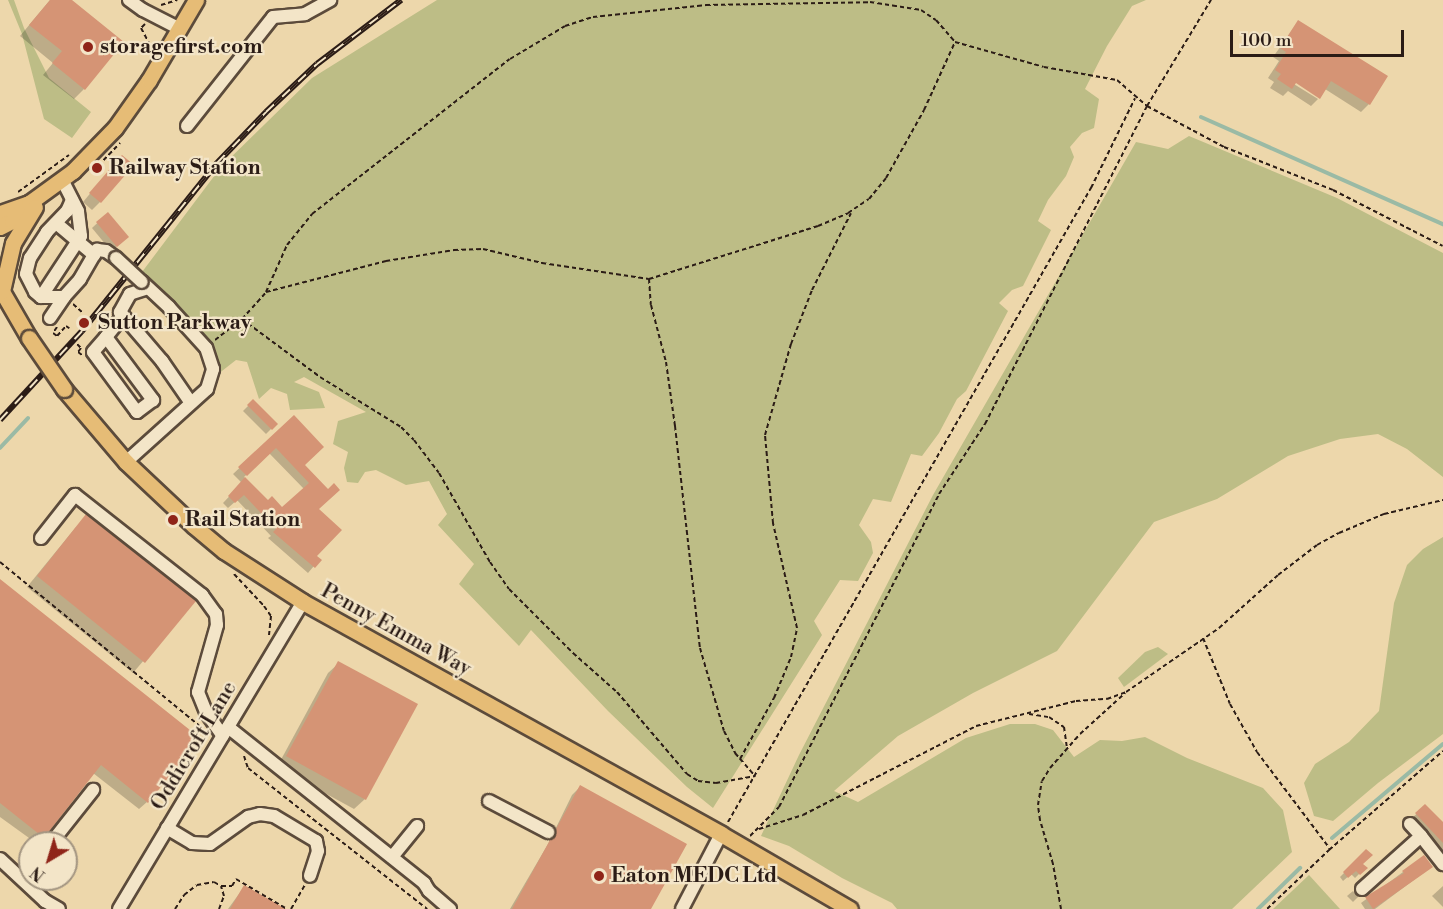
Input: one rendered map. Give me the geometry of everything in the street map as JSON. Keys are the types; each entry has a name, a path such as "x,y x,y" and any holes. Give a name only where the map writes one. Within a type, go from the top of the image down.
{"main road":[{"path":"0,227 12,221 29,203 62,180 115,128 180,29 196,0"},
{"path":"1,287 13,243 45,192"},
{"path":"0,213 29,203"},
{"name":"Penny Emma Way","path":"1,287 29,338 64,389 126,462 224,551 303,602 721,834 844,907"}],"street":[{"path":"129,0 180,29"},
{"path":"188,126 273,17 305,14 330,0"},
{"path":"40,297 78,243 82,228 78,211 62,180"},
{"path":"40,297 26,274 30,258 67,211 72,200"},
{"path":"56,223 94,255"},
{"path":"50,318 68,301 94,255 101,250 116,258 145,285 206,348 213,369 207,389 126,462"},
{"path":"145,285 130,294 120,312 162,362 191,404"},
{"path":"40,297 68,301"},
{"path":"106,337 153,400 137,412 93,351 123,316"},
{"path":"41,538 75,495 202,595 216,614 217,625 198,692 206,712 225,731 392,857 424,883 429,891 450,909"},
{"name":"Oddicroft Lane","path":"119,909 303,602"},
{"path":"61,831 93,790"},
{"path":"489,801 548,832"},
{"path":"167,828 192,843 210,844 248,817 260,813 274,816 316,841 318,850 310,876"},
{"path":"1410,824 1443,864"},
{"path":"392,857 417,826"},
{"path":"682,909 721,834"},
{"path":"1362,889 1421,836"},
{"path":"0,859 18,869"},
{"path":"36,891 43,905 59,909"}],"path":[{"path":"149,58 150,45 141,28 156,6 168,5 177,0"},
{"path":"740,845 779,807 939,494 985,423 1148,106 1211,0"},
{"path":"206,348 242,319 266,292 287,245 312,214 477,82 565,26 593,17 706,5 870,2 921,10 936,20 955,42 1044,68 1118,80 1135,98 1224,147 1333,190 1443,246"},
{"path":"266,292 386,261 454,250 483,249 542,263 649,279 818,226 869,200 886,178 924,110 955,42"},
{"path":"721,834 1091,188 1135,98"},
{"path":"17,192 75,150"},
{"path":"740,759 774,698 791,657 797,628 773,522 765,435 800,322 830,253 852,210"},
{"path":"649,279 651,305 666,362 675,426 700,648 724,731 740,759 755,776"},
{"path":"68,301 82,312"},
{"path":"50,318 58,327 53,333 57,336 66,326 69,328"},
{"path":"242,319 320,377 401,427 414,440 439,473 490,562 509,589 617,693 687,774 698,781 716,783 755,776"},
{"path":"77,344 81,348 78,352 82,355"},
{"path":"1061,909 1053,864 1038,805 1042,781 1067,748 1126,692 1219,628 1278,575 1332,537 1384,514 1443,500"},
{"path":"231,571 271,616 266,644"},
{"path":"1203,638 1230,704 1257,752 1330,849"},
{"path":"757,830 803,815 976,726 1076,701 1107,699 1126,692"},
{"path":"1026,714 1049,717 1064,727 1067,748"},
{"path":"1267,909 1330,849 1443,751"},
{"path":"291,909 310,876"},
{"path":"175,909 184,895 197,885 214,882 221,886 232,886 236,879 287,909"},
{"path":"219,909 224,896 221,886"},
{"path":"262,895 265,888"}],"green space":[{"path":"8,0 14,0 24,28 49,78 91,112 72,138 44,119 22,34"},
{"path":"437,0 1146,0 1132,6 1107,46 1085,89 1099,99 1094,128 1082,133 1070,147 1074,157 1066,176 1048,200 1038,221 1051,230 1023,286 1012,290 999,303 1008,311 966,391 957,399 939,433 922,456 911,454 891,502 873,499 859,525 871,542 873,553 858,581 840,580 814,621 822,635 713,808 687,787 608,711 531,630 519,646 459,584 474,564 438,525 447,514 429,481 406,485 376,470 365,472 358,483 347,482 344,468 348,452 333,444 338,421 366,412 304,377 294,382 319,392 325,408 290,410 287,394 271,388 259,399 247,362 236,360 213,378 201,352 142,292 136,280 221,167 312,78"},
{"path":"1189,136 1337,198 1443,253 1443,477 1407,449 1378,434 1340,439 1288,456 1217,499 1154,522 1057,651 973,693 898,736 834,791 858,802 966,738 1010,724 1035,724 1053,730 1074,757 1100,740 1122,741 1145,737 1187,758 1263,788 1283,810 1292,852 1232,909 897,909 892,903 842,878 789,846 761,836 799,755 933,495 1136,142 1168,149"},
{"path":"1443,537 1443,734 1378,783 1333,821 1314,816 1304,783 1315,764 1349,742 1379,711 1394,603 1407,565 1423,549"},
{"path":"1158,647 1168,654 1124,687 1118,678 1145,652"},
{"path":"1309,875 1340,909 1273,909"}],"building":[{"name":"storagefirst.com","path":"50,0 72,0 124,42 85,90 52,63 62,51 29,25"},
{"path":"1298,20 1388,76 1370,105 1331,81 1320,99 1296,83 1292,89 1277,79 1281,74 1275,70 1286,52 1280,48"},
{"path":"122,155 134,165 101,203 89,193"},
{"path":"108,212 129,237 117,247 96,222"},
{"path":"253,399 278,424 272,430 247,405"},
{"path":"294,415 324,447 305,465 328,489 334,483 340,490 319,509 342,530 317,556 322,560 315,568 273,532 276,529 244,495 235,503 228,496 245,477 268,500 272,496 282,507 309,483 276,448 247,476 238,467"},
{"path":"86,514 196,601 145,663 37,576"},
{"path":"0,579 200,738 148,803 101,765 49,831 35,831 0,803"},
{"path":"338,661 418,704 366,800 286,756"},
{"name":"Eaton MEDC Ltd","path":"580,785 687,844 651,909 512,909 550,840 555,836 556,829"},
{"path":"1425,804 1443,822 1443,843 1415,813"},
{"path":"1366,849 1373,855 1363,864 1368,868 1360,875 1356,871 1348,878 1343,872"},
{"path":"1424,855 1433,867 1373,909 1365,897 1404,873 1402,871"},
{"path":"244,885 286,909 230,909"}],"waterway":[{"path":"1201,117 1443,224"},
{"path":"0,448 28,418"},
{"path":"1332,838 1443,744"},
{"path":"1258,909 1300,868"}],"railway":[{"path":"0,420 82,331 217,163 317,64 401,0"}],"place":[{"name":"storagefirst.com","path":"88,47"},
{"name":"Railway Station","path":"97,168"},
{"name":"Sutton Parkway","path":"84,323"},
{"name":"Rail Station","path":"173,520"},
{"name":"Eaton MEDC Ltd","path":"599,876"}]}
